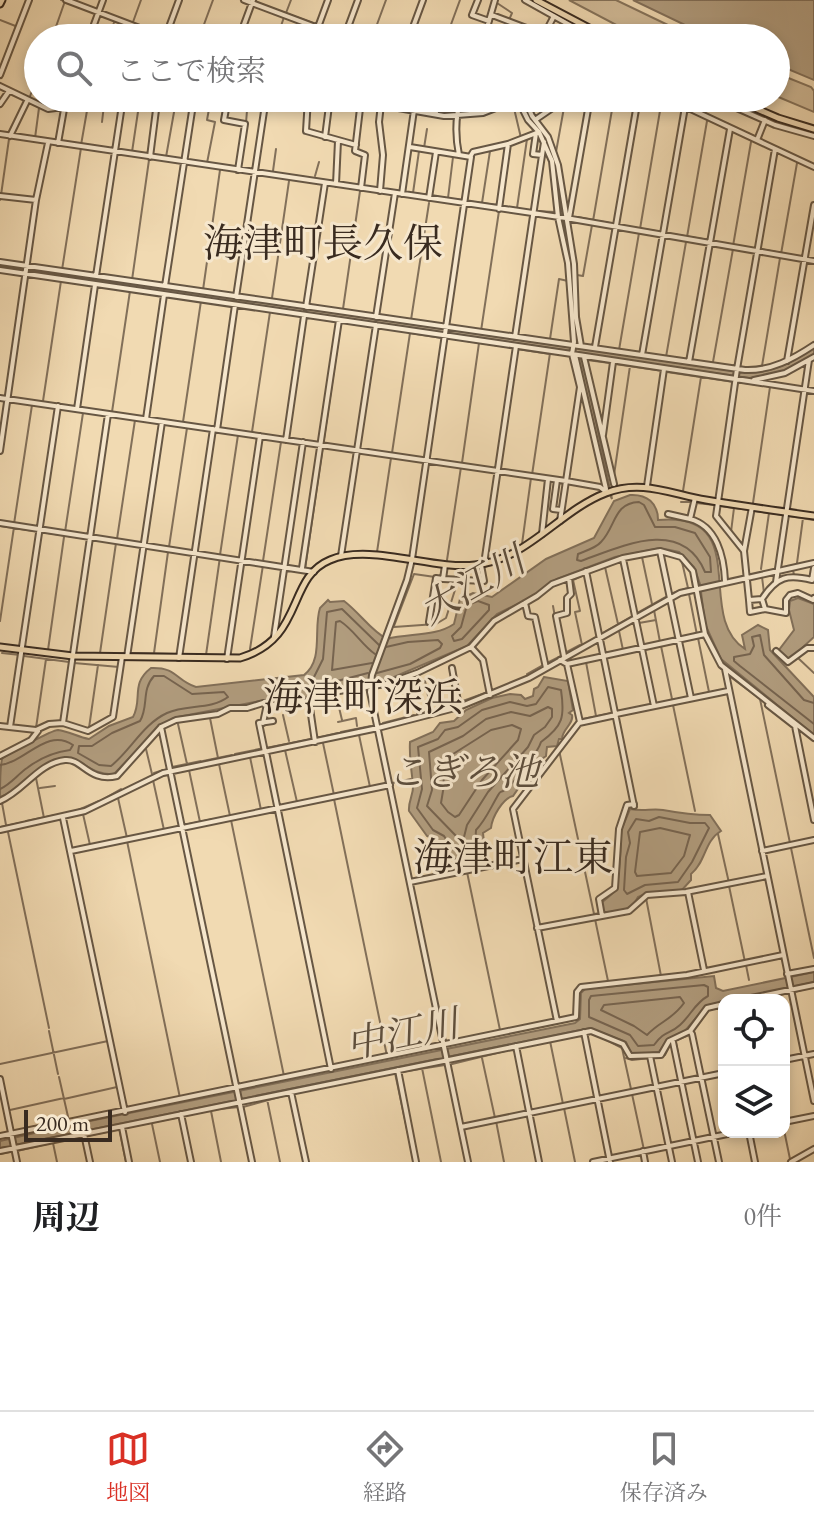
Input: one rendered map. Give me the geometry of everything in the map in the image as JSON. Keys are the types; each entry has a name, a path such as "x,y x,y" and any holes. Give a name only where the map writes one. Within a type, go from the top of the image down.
{"main road":[{"path":"536,0 581,24"},
{"path":"764,112 814,129"},
{"path":"0,647 73,656 227,659 254,654 274,640 286,624 301,591 306,569 341,556 412,559 445,564 482,564 506,558 611,490 647,486 695,498 814,516"}],"street":[{"path":"0,75 29,0"},
{"path":"66,0 129,24"},
{"path":"94,24 103,0"},
{"path":"170,24 179,0"},
{"path":"244,0 313,24"},
{"path":"319,24 328,0"},
{"path":"350,24 358,0"},
{"path":"414,24 423,0"},
{"path":"478,0 472,15 510,24"},
{"path":"489,24 495,0"},
{"path":"525,0 568,24"},
{"path":"244,24 252,1"},
{"path":"550,24 554,16"},
{"path":"0,86 24,99"},
{"path":"0,104 9,91"},
{"path":"10,136 24,107"},
{"path":"58,143 62,112"},
{"path":"96,276 121,112"},
{"path":"150,157 156,112"},
{"path":"165,286 192,112"},
{"path":"225,112 224,120 245,124 238,170"},
{"path":"179,658 264,112"},
{"path":"307,112 306,131 356,145"},
{"path":"325,137 328,112"},
{"path":"360,112 355,151 365,155 361,188"},
{"path":"380,191 383,155 381,112"},
{"path":"402,194 414,112"},
{"path":"424,112 455,115 486,112"},
{"path":"456,112 459,155"},
{"path":"524,112 544,141 552,161 558,217 568,263 577,351 580,387 560,521"},
{"path":"529,112 554,150 576,274"},
{"path":"535,120 547,112"},
{"path":"587,112 567,220 574,264 577,351 611,490"},
{"path":"595,347 636,112"},
{"path":"642,355 684,112"},
{"path":"695,112 814,167"},
{"path":"746,112 814,136"},
{"path":"757,141 765,120"},
{"path":"689,362 730,129"},
{"path":"468,1162 371,684 412,559 470,157 473,152 508,144 538,132"},
{"path":"538,132 533,154 542,155"},
{"path":"0,134 558,217 814,261"},
{"path":"336,184 338,141"},
{"path":"515,337 544,141"},
{"path":"0,451 36,200 45,146 50,142"},
{"path":"499,209 508,144"},
{"path":"409,147 470,157"},
{"path":"744,551 716,516 737,370 775,149"},
{"path":"429,198 436,152"},
{"path":"306,307 325,183"},
{"path":"376,317 395,193"},
{"path":"0,196 36,200"},
{"path":"787,361 814,205"},
{"path":"0,262 95,284 376,317 516,346 577,351 595,347 737,370 760,370 787,361 814,345"},
{"path":"0,270 96,276 165,286 304,315 376,325 515,337 613,362 814,391"},
{"path":"77,409 95,284"},
{"path":"146,419 165,294"},
{"path":"286,440 304,315"},
{"path":"0,523 306,569 341,320"},
{"path":"341,556 376,325"},
{"path":"429,622 436,578 484,581 482,564 516,346"},
{"path":"577,351 611,490"},
{"path":"748,381 785,373 812,359"},
{"path":"776,582 812,359"},
{"path":"611,490 602,432 613,362"},
{"path":"647,486 664,369"},
{"path":"0,398 611,490"},
{"path":"10,727 58,406"},
{"path":"63,723 108,414"},
{"path":"0,727 36,730 63,723 88,731 113,717 162,422"},
{"path":"227,659 260,436"},
{"path":"274,640 303,442"},
{"path":"542,534 548,479"},
{"path":"557,480 553,509 562,510"},
{"path":"690,519 695,498"},
{"path":"752,507 744,551 750,612 765,609 786,613 787,597 792,594 814,598"},
{"path":"668,514 704,524 723,558 724,582"},
{"path":"660,551 691,698"},
{"path":"0,801 15,794 41,770 65,760 73,760 94,776 117,776 161,727 176,720 218,714 230,708 309,701 371,684 386,684 417,673 471,647 494,621 552,584 623,558 660,551 677,555 693,571 705,634 725,669 814,1101"},
{"path":"623,558 654,706"},
{"path":"443,579 445,564"},
{"path":"0,830 85,811 150,777 171,771 378,728 459,707 491,696 546,668 670,597 778,570 814,566 813,580 792,575 776,582 762,599 749,600"},
{"path":"586,571 634,805 627,805 621,823 615,888 599,899 602,914"},
{"path":"569,578 571,594 567,598 568,611 556,616 562,659 567,664 580,722"},
{"path":"762,599 765,609"},
{"path":"525,603 528,616 535,617 546,668"},
{"path":"567,664 705,634"},
{"path":"471,647 483,660 491,696"},
{"path":"776,651 788,662 807,648 814,648"},
{"path":"452,668 459,707"},
{"path":"725,669 814,738"},
{"path":"557,1021 513,807 580,722 728,691"},
{"path":"764,699 795,726 814,820"},
{"path":"309,701 315,742"},
{"path":"263,723 267,704"},
{"path":"273,721 259,723 331,1069"},
{"path":"0,756 31,740 42,726"},
{"path":"161,727 252,1162"},
{"path":"71,851 390,785"},
{"path":"63,818 125,1112"},
{"path":"762,851 814,840"},
{"path":"410,882 523,859"},
{"path":"537,928 634,909 647,895 688,892 767,876"},
{"path":"688,892 704,970"},
{"path":"0,1136 576,1017 577,992 581,987 687,975 783,955"},
{"path":"787,975 814,969"},
{"path":"768,994 814,985"},
{"path":"0,1151 584,1032 593,1031 623,1044 630,1056 661,1055 674,1040 690,1031 707,1008 718,1005"},
{"path":"690,1031 719,1162"},
{"path":"584,1032 610,1160"},
{"path":"674,1040 698,1162"},
{"path":"516,1046 539,1162"},
{"path":"790,1059 814,1054"},
{"path":"650,1056 672,1162"},
{"path":"396,1071 416,1162"},
{"path":"461,1127 718,1074"},
{"path":"0,1079 17,1162"},
{"path":"291,1092 306,1162"},
{"path":"181,1114 191,1162"},
{"path":"790,1121 814,1116"},
{"path":"120,1127 129,1162"},
{"path":"84,1134 90,1162"},
{"path":"593,1162 718,1136"},
{"path":"750,1138 755,1162"},
{"path":"791,1162 814,1149"},
{"path":"643,1151 645,1162"}],"shaded area":[{"path":"569,0 616,0 666,24 614,24"},
{"path":"790,79 814,91 814,112 790,102"}],"water":[{"path":"633,0 814,0 814,80 790,70 790,24 683,24"},
{"path":"112,281 741,372 761,372 779,367 814,348 814,354 780,373 749,378 582,354 612,499 576,352 124,286"},
{"path":"630,495 642,496 650,501 656,509 658,520 687,522 705,532 714,548 723,614 730,634 745,649 742,635 758,625 768,630 770,650 814,697 814,735 721,659 705,624 700,584 694,567 679,552 660,548 615,557 557,579 534,596 497,614 467,646 387,680 368,681 284,703 260,701 173,718 158,728 114,774 99,772 71,758 56,760 0,797 2,759 54,731 89,739 109,726 133,717 141,680 151,668 171,672 196,687 304,675 314,661 318,616 320,608 328,600 344,601 387,639 447,628 454,624 460,599 473,593 492,597 546,559 594,538 614,501"},
{"path":"798,598 814,604 814,637 789,660 779,650 794,630 790,601"},
{"name":"こぎろ池","path":"544,677 568,681 573,710 569,713 572,718 562,739 559,739 557,746 547,747 546,756 535,764 513,796 505,800 491,828 483,833 485,851 463,858 446,856 438,841 427,836 409,811 413,788 410,742 433,732 440,723 454,721 466,710 492,698 510,694 521,695 525,699 533,696 534,689"},
{"path":"630,809 710,815 721,831 711,840 700,864 691,874 691,880 681,891 647,893 638,897 628,908 603,913 601,903 615,890 620,862 620,833"},
{"path":"814,972 814,982 760,994 718,994 718,1003 706,1006 685,1031 667,1040 659,1052 632,1055 626,1042 590,1028 0,1148 0,1141 65,1126 575,1023 580,1019 581,993 585,989 714,976 716,988 723,991"}],"waterway":[{"path":"57,24 65,1 61,0"},
{"path":"133,22 141,0"},
{"path":"204,24 213,0"},
{"path":"286,13 291,0"},
{"path":"377,24 386,0"},
{"path":"451,24 460,0"},
{"path":"255,2 316,24"},
{"path":"497,3 512,13 509,20"},
{"path":"282,24 284,17"},
{"path":"0,20 18,27"},
{"path":"113,24 115,20"},
{"path":"32,137 35,138 38,112"},
{"path":"81,145 87,112"},
{"path":"102,122 103,112"},
{"path":"132,152 138,112"},
{"path":"166,157 174,112"},
{"path":"208,112 207,120 215,122 207,163 232,166"},
{"path":"246,123 247,112"},
{"path":"515,112 521,138"},
{"path":"528,112 532,119"},
{"path":"562,175 556,152 563,112"},
{"path":"593,221 612,112"},
{"path":"640,229 660,112"},
{"path":"687,237 707,121"},
{"path":"424,148 427,129"},
{"path":"1,195 9,139"},
{"path":"517,208 527,139 523,140"},
{"path":"733,246 751,142"},
{"path":"62,270 81,148"},
{"path":"273,171 276,149"},
{"path":"413,193 419,151"},
{"path":"482,203 490,151"},
{"path":"448,198 453,157"},
{"path":"132,280 149,160"},
{"path":"315,176 319,162"},
{"path":"781,254 797,163"},
{"path":"240,168 254,170"},
{"path":"203,290 220,170"},
{"path":"258,170 289,175"},
{"path":"558,174 573,279"},
{"path":"291,175 305,177"},
{"path":"308,178 334,181"},
{"path":"272,298 289,181"},
{"path":"338,182 360,185"},
{"path":"364,186 377,188"},
{"path":"383,189 400,191"},
{"path":"343,309 360,191"},
{"path":"405,192 429,195"},
{"path":"432,196 462,200"},
{"path":"467,201 497,205"},
{"path":"411,320 429,203"},
{"path":"503,206 532,211"},
{"path":"481,331 499,211"},
{"path":"535,211 555,212"},
{"path":"572,216 615,224"},
{"path":"578,307 577,275 583,276 592,225"},
{"path":"619,225 662,232"},
{"path":"619,350 639,233"},
{"path":"666,233 709,240"},
{"path":"712,241 756,249"},
{"path":"666,357 686,242"},
{"path":"713,362 733,249"},
{"path":"760,249 803,257"},
{"path":"762,366 780,258"},
{"path":"807,258 814,259"},
{"path":"0,266 114,282"},
{"path":"550,339 559,279 568,281"},
{"path":"43,401 61,281 93,286"},
{"path":"573,285 573,303"},
{"path":"97,286 162,296"},
{"path":"112,412 130,291"},
{"path":"167,297 200,301"},
{"path":"183,422 201,301"},
{"path":"252,432 270,312"},
{"path":"276,313 301,316"},
{"path":"307,317 336,322"},
{"path":"305,569 341,322"},
{"path":"392,453 410,333 442,338"},
{"path":"447,338 513,348"},
{"path":"462,463 479,343"},
{"path":"518,349 550,354"},
{"path":"532,475 550,353 570,356"},
{"path":"587,360 610,363"},
{"path":"615,364 663,371"},
{"path":"616,484 614,475 630,366"},
{"path":"667,372 734,382"},
{"path":"683,491 701,377"},
{"path":"737,382 803,391"},
{"path":"753,503 770,387"},
{"path":"14,524 32,405"},
{"path":"65,532 83,413"},
{"path":"117,539 135,420"},
{"path":"169,547 187,428"},
{"path":"220,555 238,435"},
{"path":"263,561 281,442"},
{"path":"377,552 391,458"},
{"name":"大江川","path":"447,560 461,467"},
{"name":"大江川","path":"522,544 531,478"},
{"path":"681,502 692,502"},
{"path":"696,503 715,505"},
{"path":"719,506 749,510"},
{"path":"726,525 731,532 734,508"},
{"path":"754,511 784,515"},
{"path":"761,569 769,513"},
{"path":"788,516 814,520"},
{"path":"797,563 803,518"},
{"path":"0,526 142,547"},
{"path":"0,621 14,527"},
{"path":"731,532 743,545"},
{"path":"48,650 64,537"},
{"path":"100,653 116,543"},
{"path":"154,653 168,552"},
{"path":"182,654 206,655 220,557"},
{"path":"642,557 652,604"},
{"path":"670,594 688,588 682,562"},
{"path":"250,649 263,565"},
{"path":"605,567 618,624"},
{"path":"277,630 286,569"},
{"path":"793,570 794,575 798,575"},
{"name":"大江川","path":"394,626 414,574 435,577"},
{"path":"582,645 575,612 580,611 573,580 584,575"},
{"path":"762,577 764,593"},
{"name":"大江川","path":"394,627 436,624 446,618 454,584"},
{"path":"689,594 697,635"},
{"path":"637,613 669,595"},
{"path":"553,606 555,617"},
{"path":"654,610 660,642"},
{"path":"601,634 634,615"},
{"path":"639,623 656,620"},
{"path":"619,631 623,650"},
{"path":"698,638 709,692"},
{"path":"565,653 580,645"},
{"path":"661,646 672,699"},
{"path":"2,653 20,655"},
{"path":"131,653 178,654"},
{"path":"547,663 563,655"},
{"path":"568,662 601,655"},
{"path":"24,656 69,662"},
{"path":"798,658 814,673"},
{"path":"36,728 46,659"},
{"path":"586,662 596,716"},
{"path":"74,663 119,667"},
{"path":"89,728 98,665"},
{"path":"527,674 543,665"},
{"path":"728,675 760,699 790,843"},
{"path":"425,681 431,710"},
{"path":"491,687 491,691 497,689"},
{"path":"716,691 727,689"},
{"path":"460,702 488,692"},
{"path":"336,695 342,720"},
{"path":"417,714 456,704"},
{"path":"673,705 695,811"},
{"path":"583,719 612,713"},
{"path":"283,715 289,741"},
{"path":"383,723 414,715"},
{"path":"210,718 218,758"},
{"path":"338,722 356,718 357,726"},
{"path":"178,724 187,764"},
{"path":"341,732 371,726"},
{"path":"317,738 338,733"},
{"path":"359,735 370,787"},
{"path":"266,748 312,739"},
{"path":"323,743 334,795"},
{"path":"235,754 264,748"},
{"path":"146,749 152,774"},
{"path":"285,750 297,802"},
{"path":"559,750 594,914 600,913"},
{"path":"203,761 232,755"},
{"path":"250,757 261,810"},
{"path":"172,767 201,761"},
{"path":"219,764 230,816"},
{"path":"154,773 167,769"},
{"path":"189,770 200,822"},
{"path":"36,778 44,818"},
{"path":"392,783 411,779"},
{"path":"153,780 164,830"},
{"path":"40,788 55,786"},
{"path":"100,801 121,789"},
{"path":"118,798 127,838"},
{"name":"中江川","path":"334,799 387,1056"},
{"path":"76,811 99,801"},
{"path":"2,803 6,825"},
{"path":"83,814 90,845"},
{"path":"26,821 56,815"},
{"path":"184,825 213,819"},
{"path":"231,820 284,1076"},
{"path":"0,827 24,822"},
{"path":"163,830 180,826"},
{"path":"8,832 49,1028"},
{"path":"718,834 729,883"},
{"path":"127,841 180,1098"},
{"path":"791,848 814,958"},
{"path":"464,857 466,868"},
{"path":"467,872 500,1030"},
{"path":"729,886 745,962"},
{"path":"646,898 661,976"},
{"path":"595,919 608,981"},
{"path":"746,965 749,980"},
{"path":"794,992 814,987"},
{"path":"784,994 789,993"},
{"path":"703,1076 693,1031 709,1010 718,1008"},
{"path":"49,1031 58,1074"},
{"path":"677,1040 689,1035"},
{"path":"601,1037 622,1048 631,1089"},
{"path":"675,1038 700,1162"},
{"path":"0,1064 108,1041"},
{"path":"550,1041 563,1104"},
{"path":"661,1056 665,1055 671,1043"},
{"name":"中江川","path":"452,1064 505,1051"},
{"path":"482,1058 495,1118"},
{"path":"626,1058 650,1058"},
{"name":"中江川","path":"401,1072 445,1065"},
{"name":"中江川","path":"422,1068 441,1162"},
{"name":"中江川","path":"395,1073 414,1162"},
{"path":"59,1077 69,1121"},
{"path":"703,1078 715,1134"},
{"path":"64,1099 117,1087"},
{"path":"632,1094 644,1150"},
{"path":"243,1107 283,1096"},
{"path":"10,1110 64,1098"},
{"path":"267,1099 280,1162"},
{"path":"210,1110 239,1107"},
{"path":"564,1108 575,1162"},
{"path":"211,1111 221,1162"},
{"path":"124,1128 180,1117"},
{"path":"790,1123 806,1120"},
{"path":"496,1121 504,1162"},
{"path":"152,1124 160,1162"},
{"path":"119,1128 126,1162"},
{"path":"87,1136 120,1129"},
{"path":"61,1141 82,1137"},
{"path":"786,1138 790,1159"},
{"path":"53,1143 57,1162"},
{"path":"17,1151 47,1144"},
{"path":"0,1154 14,1151"}],"district":[{"name":"海津町長久保","path":"323,243"},
{"name":"海津町深浜","path":"363,697"},
{"name":"海津町江東","path":"513,857"}]}
